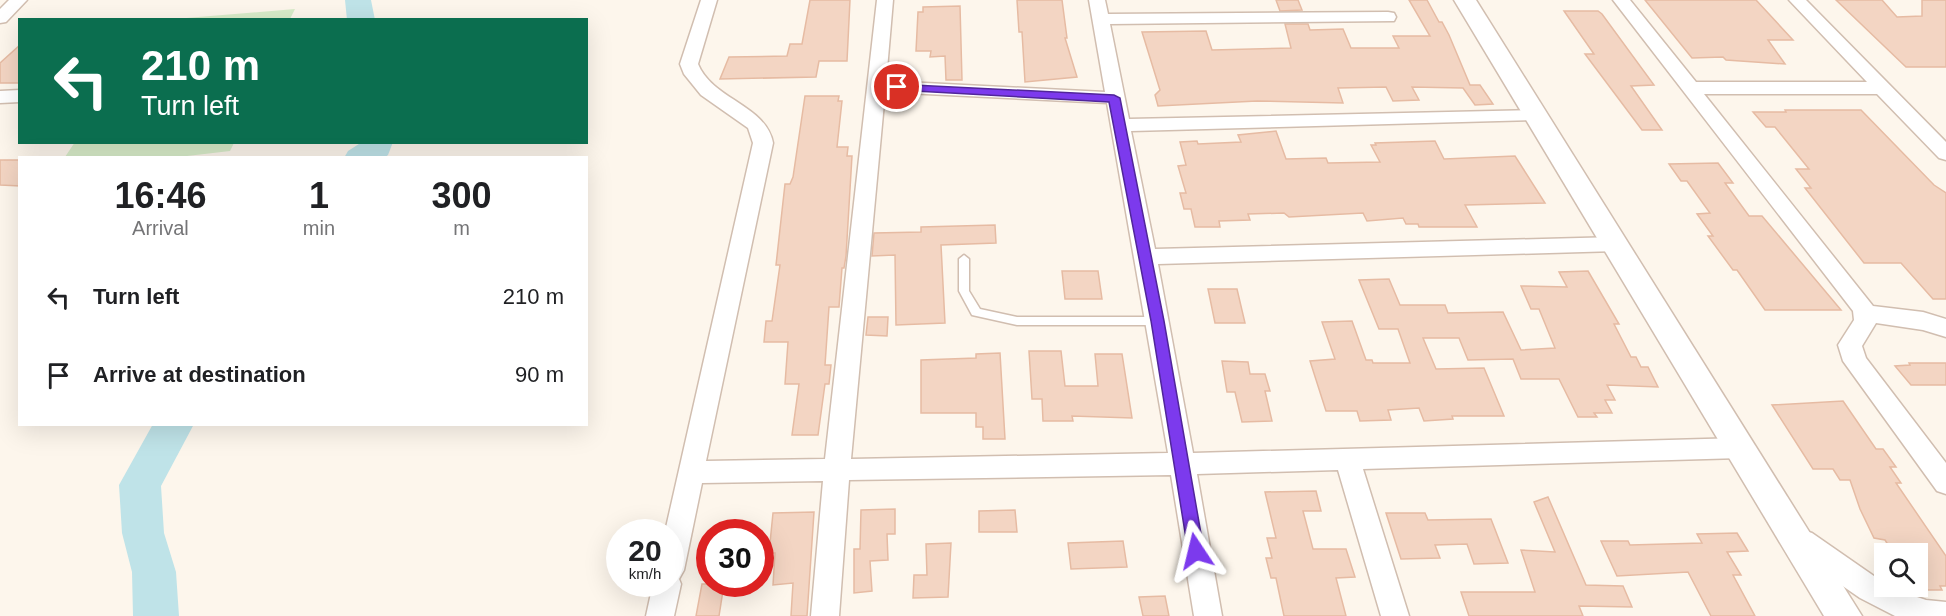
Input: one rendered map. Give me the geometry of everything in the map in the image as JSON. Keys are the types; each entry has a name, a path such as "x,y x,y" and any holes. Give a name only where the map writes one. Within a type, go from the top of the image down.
{"street":[{"path":"0,18 19,0"},
{"path":"681,519 763,143 761,131 755,124 702,86 692,75 688,64 709,0"},
{"path":"825,616 837,469 885,0"},
{"path":"1465,0 1844,616"},
{"path":"1621,0 1866,313 1866,321 1850,345 1855,361 1946,483"},
{"path":"1797,0 1946,154"},
{"path":"1208,616 1180,464 1158,321 1119,125 1099,9 1388,17"},
{"path":"876,86 1114,98"},
{"path":"1690,88 1881,88"},
{"path":"0,97 18,96"},
{"path":"1119,125 1536,114"},
{"path":"1144,257 1617,244"},
{"path":"1866,313 1923,321 1946,328"},
{"path":"692,472 1180,464 1741,448"},
{"path":"1347,459 1395,616"},
{"path":"1796,538 1888,600 1931,615 1946,615"},
{"path":"660,616 664,597"}],"lane":[{"path":"964,259 964,291 976,312 1017,321 1158,321"}],"green space":[{"path":"295,9 290,18 186,18"},
{"path":"74,144 234,144 230,151 187,156 66,156"}],"building":[{"path":"810,0 850,0 847,61 819,61 816,77 720,79 729,57 787,56 790,44 802,44"},
{"path":"1017,0 1062,0 1067,38 1065,38 1077,77 1025,82 1022,32 1019,32"},
{"path":"1276,0 1298,0 1302,10 1280,11"},
{"path":"1409,0 1427,0 1449,35 1470,85 1480,85 1493,104 1475,105 1463,88 1412,87 1419,100 1393,101 1386,87 1338,88 1343,103 1257,101 1158,106 1155,95 1160,90 1142,32 1206,31 1212,50 1291,48 1285,24 1308,24 1310,30 1343,29 1351,48 1399,48 1393,36 1430,36"},
{"path":"1645,0 1756,0 1793,40 1768,40 1785,64 1726,60 1723,57 1692,58"},
{"path":"1836,0 1882,0 1897,17 1922,16 1922,0 1946,0 1946,67 1906,67"},
{"path":"960,6 962,80 946,80 945,56 930,57 931,51 916,51 918,12 923,12 923,7"},
{"path":"1564,11 1598,11 1602,14 1654,85 1631,86 1662,130 1642,130 1585,54 1594,54"},
{"path":"18,47 18,83 0,83 0,63"},
{"path":"805,96 839,96 838,101 842,101 837,147 848,147 847,156 852,156 846,256 844,268 842,268 839,307 829,307 825,365 831,365 829,384 825,384 818,435 792,435 799,384 785,384 788,342 764,342 766,321 772,321 780,265 776,265 785,184 790,184 793,177"},
{"path":"1785,110 1861,110 1934,185 1946,193 1946,299 1933,299 1901,263 1864,263 1805,188 1811,188 1796,169 1809,169 1775,127 1766,127 1753,112 1786,112"},
{"path":"1276,131 1286,159 1326,158 1328,163 1380,162 1371,145 1376,145 1375,143 1435,141 1444,159 1515,156 1545,203 1465,205 1477,227 1419,227 1418,224 1406,224 1403,218 1367,221 1363,213 1289,217 1284,213 1248,214 1250,220 1219,221 1220,227 1195,227 1191,209 1184,209 1180,193 1186,193 1178,166 1186,165 1180,142 1197,141 1198,144 1241,142 1238,135"},
{"path":"0,160 18,160 18,186 0,185"},
{"path":"1718,163 1733,183 1725,183 1749,216 1762,216 1841,310 1765,310 1737,270 1733,270 1708,236 1713,236 1697,214 1710,213 1687,181 1681,181 1669,164"},
{"path":"995,225 996,243 941,245 945,323 896,325 895,255 872,256 874,233 921,232 921,227"},
{"path":"1062,271 1098,271 1102,299 1065,299"},
{"path":"1588,271 1619,324 1614,324 1631,357 1636,357 1641,367 1648,367 1658,387 1607,385 1615,400 1605,400 1612,413 1594,413 1597,417 1578,417 1559,379 1521,379 1513,359 1468,360 1459,338 1423,338 1436,369 1484,368 1504,416 1452,416 1453,419 1424,421 1419,408 1388,410 1391,420 1360,421 1357,411 1326,411 1310,361 1335,359 1322,322 1352,321 1366,360 1372,360 1373,363 1410,363 1398,329 1379,329 1359,280 1389,279 1400,305 1445,305 1448,313 1503,312 1521,350 1555,348 1539,309 1531,309 1521,286 1567,287 1559,272"},
{"path":"1208,289 1237,289 1245,323 1215,323"},
{"path":"868,317 888,317 887,336 866,335"},
{"path":"1029,351 1061,351 1065,386 1098,386 1095,354 1122,354 1132,418 1072,416 1073,421 1043,421 1042,399 1032,399"},
{"path":"1000,353 1005,439 983,439 983,427 976,427 976,413 921,413 921,360 976,358 976,354"},
{"path":"1222,361 1248,362 1250,374 1265,374 1270,391 1265,391 1272,421 1242,422 1235,392 1227,392"},
{"path":"1909,363 1946,363 1946,385 1911,385 1895,366 1910,365"},
{"path":"1843,401 1876,449 1883,449 1896,467 1890,467 1901,483 1896,483 1946,556 1946,586 1940,586 1942,590 1928,590 1928,543 1887,543 1885,540 1874,538 1860,509 1850,480 1840,480 1833,469 1813,469 1772,405"},
{"path":"1316,491 1321,511 1303,511 1313,549 1346,549 1355,577 1336,578 1346,616 1284,616 1276,578 1271,578 1266,558 1272,558 1267,538 1276,538 1265,492"},
{"path":"1548,497 1586,585 1623,586 1632,607 1579,606 1583,616 1469,616 1461,592 1535,592 1521,550 1555,552 1534,502"},
{"path":"895,509 895,534 887,534 888,560 870,561 872,591 854,593 854,549 860,549 861,510"},
{"path":"1015,510 1017,532 979,532 979,511"},
{"path":"814,512 807,616 791,616 793,583 774,585 773,513"},
{"path":"1386,513 1425,513 1428,520 1491,519 1508,563 1474,564 1467,544 1435,545 1440,558 1401,559"},
{"path":"1737,533 1748,551 1727,552 1741,575 1733,575 1755,616 1711,616 1688,572 1617,576 1601,541 1628,541 1630,545 1702,543 1697,534"},
{"path":"1123,541 1127,567 1071,569 1068,543"},
{"path":"951,543 948,597 913,598 914,575 927,575 926,544"},
{"path":"1165,596 1169,616 1143,616 1139,597"},
{"path":"700,597 722,597 719,616 696,616"}],"waterway":[{"path":"358,0 361,18"},
{"path":"363,156 377,148 378,144"},
{"path":"156,616 154,572 143,533 140,485 173,426"}],"route":[{"path":"897,87 1114,98 1158,321 1196,551"}]}
